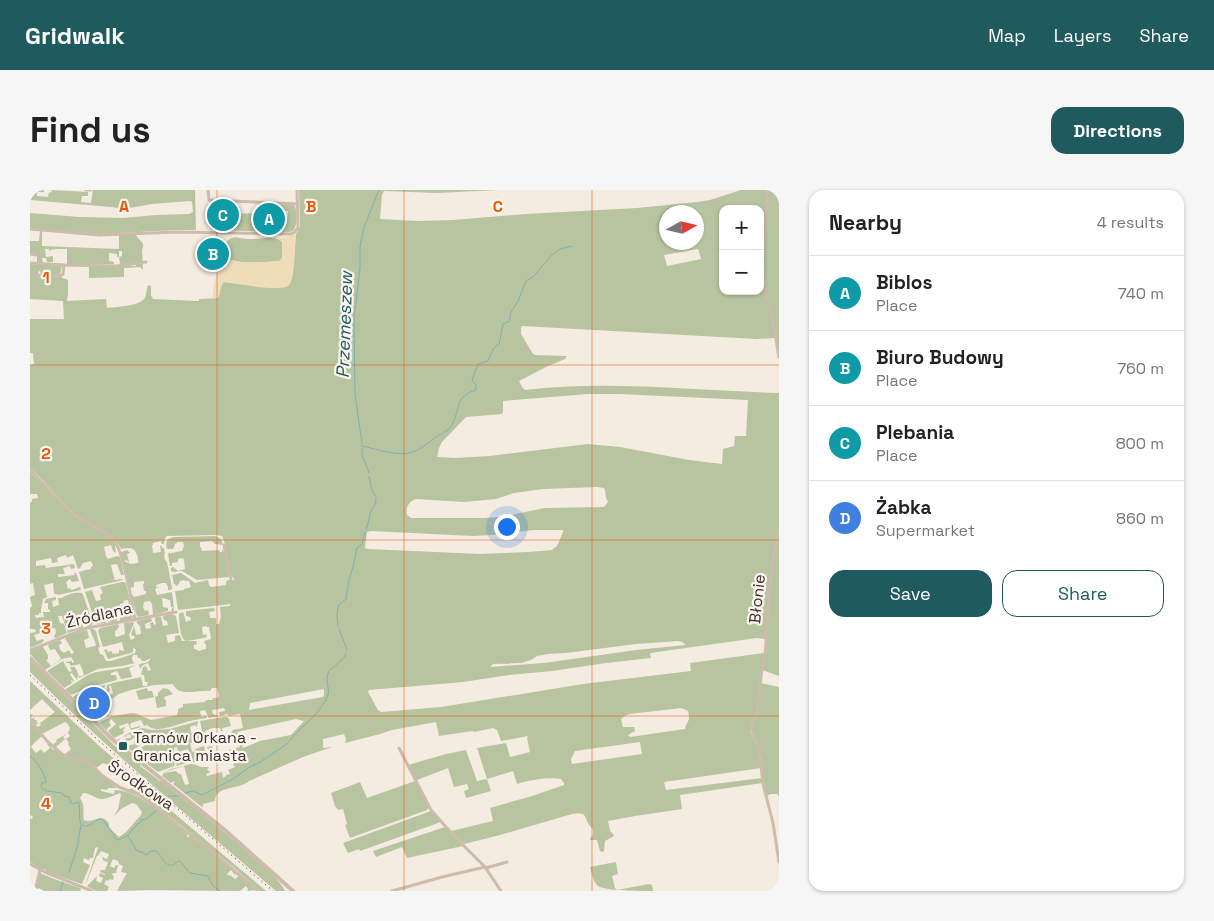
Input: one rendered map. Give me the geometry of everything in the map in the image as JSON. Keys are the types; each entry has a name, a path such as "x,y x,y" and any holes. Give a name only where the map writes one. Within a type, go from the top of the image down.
{"street":[{"path":"86,190 91,190"},
{"path":"208,190 209,200 298,204"},
{"path":"30,229 100,234 185,232 291,234 297,231 298,224 297,190"},
{"path":"768,190 763,242 762,280 770,307 779,357"},
{"path":"30,254 36,255"},
{"path":"30,263 124,266 146,262"},
{"path":"30,275 62,276 64,265"},
{"path":"30,468 78,518 115,540 119,548 135,620"},
{"name":"Błonie","path":"779,532 773,560 766,627 766,648 757,713 751,728 759,748 764,787 773,824 779,862"},
{"path":"224,545 231,579"},
{"name":"Źródlana","path":"30,650 86,628 176,612"},
{"path":"30,658 113,740 226,831 293,891"},
{"name":"Środkowa","path":"30,720 48,742 63,755 88,762 119,787 148,801 236,871 258,891"},
{"path":"399,748 431,810 486,868 501,891"},
{"path":"392,891 507,862"},
{"path":"30,864 40,870 92,891"},
{"path":"35,891 40,870"}],"green space":[{"path":"30,190 44,190 44,192 37,192 37,196 48,197 49,192 51,193 52,190 88,192 88,196 82,196 81,202 91,203 93,190 195,190 196,230 100,234 30,228 30,213 123,218 189,214 193,212 192,202 190,201 152,204 124,209 30,200"},
{"path":"299,190 498,190 437,193 384,191 380,219 418,221 659,206 659,250 692,250 664,255 667,266 701,259 698,250 704,250 704,205 668,205 710,200 741,190 767,190 764,246 764,205 719,205 719,295 764,295 764,290 775,338 756,339 523,326 521,327 521,334 533,354 567,356 565,359 519,381 525,390 557,387 620,386 779,393 779,528 773,557 765,639 757,638 650,653 651,658 463,682 369,690 368,692 381,712 441,707 583,684 691,671 690,663 764,653 756,712 750,729 758,748 761,768 664,782 666,790 762,778 762,783 680,795 682,809 608,821 610,831 614,836 605,841 604,851 602,852 597,840 590,840 593,835 593,829 582,814 572,814 464,844 451,831 493,821 490,808 532,796 564,785 564,783 561,779 550,778 517,784 513,771 487,779 477,748 506,743 510,757 530,752 528,736 501,741 497,730 493,728 439,736 436,722 392,730 345,743 344,734 323,739 323,748 332,747 303,757 240,786 223,790 216,796 215,801 203,804 202,807 173,784 174,781 171,783 162,776 164,773 176,771 181,774 185,785 189,784 184,766 161,773 171,769 191,764 208,767 207,769 210,772 206,774 207,776 222,772 223,778 230,774 228,770 235,767 233,764 235,762 227,763 226,760 222,762 221,759 218,759 209,762 211,757 207,747 212,746 215,754 225,752 226,754 230,752 229,750 240,747 238,737 234,739 233,736 226,738 225,736 233,730 243,728 240,714 220,716 219,712 225,711 224,708 212,710 213,714 218,716 209,718 205,710 200,711 201,717 206,716 207,718 160,729 151,728 147,725 144,726 141,720 130,725 131,728 141,727 131,730 128,723 119,726 120,729 125,728 123,730 124,733 114,738 108,731 116,724 111,719 109,722 111,725 106,730 99,723 112,716 133,713 151,720 177,715 178,709 183,707 183,704 205,702 219,696 217,688 212,688 210,691 184,692 180,691 173,684 154,685 131,690 119,694 112,699 103,696 113,694 111,686 109,686 110,691 107,692 107,685 141,677 143,686 147,686 148,682 145,682 144,675 141,675 143,667 146,666 148,671 151,670 148,663 140,669 139,664 148,662 151,658 142,661 137,655 133,655 133,662 135,663 98,669 79,678 78,675 77,680 72,673 70,674 74,681 71,680 72,683 64,688 47,671 63,661 69,672 72,671 70,667 75,667 79,676 82,676 84,674 80,664 71,666 69,663 66,663 74,662 71,657 62,659 45,670 30,654 30,651 42,646 48,655 46,660 51,666 61,659 55,649 50,650 49,644 60,640 62,643 59,645 60,650 64,653 69,650 71,654 74,653 64,639 87,630 89,638 84,640 86,648 95,646 90,629 93,629 96,631 100,654 103,655 106,661 111,661 133,654 136,650 133,647 133,652 131,653 108,659 104,650 112,651 112,654 114,653 116,656 115,654 119,653 119,650 124,651 122,642 103,647 98,631 100,628 118,624 119,627 115,631 115,636 117,637 125,634 124,623 133,622 129,635 131,640 135,638 131,635 134,626 136,635 141,634 137,621 151,618 152,621 145,624 146,629 151,628 150,623 156,624 156,617 161,617 163,626 168,625 163,616 172,614 176,616 179,633 166,635 168,643 175,641 175,636 180,635 182,641 186,641 182,637 180,625 179,614 183,612 186,622 191,620 190,617 186,616 186,611 214,608 215,611 209,612 210,618 216,618 216,624 219,624 221,617 220,607 230,606 231,604 178,610 175,591 191,587 189,581 184,580 180,581 176,586 172,575 181,573 195,583 208,580 211,587 226,585 228,580 234,580 234,578 232,577 225,544 222,536 217,535 167,536 164,544 161,541 153,543 153,553 161,552 160,546 164,548 172,588 168,590 166,583 162,583 156,585 156,587 159,587 155,589 157,595 172,592 174,609 171,611 173,607 171,607 170,600 162,598 163,607 168,608 168,611 153,615 150,601 144,602 143,607 145,611 148,610 149,615 138,617 132,596 146,594 146,591 144,591 144,581 134,582 134,587 130,588 121,552 127,550 130,553 127,554 129,562 124,561 131,564 138,563 136,552 132,548 121,549 113,537 71,511 30,467 30,365 34,364 33,353 30,353 30,319 64,319 63,301 30,299 30,276 60,277 68,280 67,301 106,299 107,308 140,302 145,297 148,285 151,286 153,299 197,301 199,299 218,298 223,282 286,287 292,278 296,234 300,226","holes":["588,394 748,400 746,436 735,436 734,446 723,449 722,464 620,447 588,444 489,456 437,457 442,442 466,417 502,414 503,401","604,488 608,502 604,507 545,508 500,517 411,518 407,515 408,505 416,499 464,502 496,499 514,493 543,489","534,530 563,530 557,546 552,550 480,554 365,548 367,532 371,531 473,536","202,627 209,627 211,639 204,641 206,649 198,651 194,649 194,645 197,644 196,641 186,641 207,637 206,634 203,635","678,641 686,645 544,663 490,667 493,664 521,663 537,656","324,689 323,697 249,710 250,703","682,708 688,711 689,717 685,729 630,737 628,735 635,731 634,727 623,727 621,719 629,714","296,719 304,721 291,735 260,741 243,748 237,732","640,742 642,754 572,764 571,759 575,751"]},
{"path":"768,190 779,190 779,351 764,287 764,234"},
{"path":"213,203 223,203 218,212 221,218 223,218 223,222 228,222 231,214 258,213 260,204 260,217 262,217 263,224 287,223 288,211 283,211 283,208 279,208 276,214 275,205 292,205 296,209 296,226 293,231 289,232 212,230 210,228 210,205"},
{"path":"40,231 42,231 42,246 119,249 119,235 136,235 143,245 143,270 140,267 124,268 124,277 89,278 89,266 136,266 136,264 120,264 117,254 109,253 109,261 114,262 114,264 67,264 67,249 50,250 49,252 49,249 45,249 46,257 53,256 53,262 47,262 46,258 42,258 43,263 37,263 37,254 30,254 30,241 39,241","holes":["119,251 122,251 122,256 119,257"]},
{"path":"236,237 249,239 275,238 283,242 282,258 280,261 239,262 226,258 227,241"},
{"path":"30,264 62,266 60,275 41,274 39,270 38,274 30,274"},
{"path":"30,471 72,514 110,537 117,546 115,546 116,553 111,545 104,547 106,556 108,559 120,557 124,575 121,575 117,564 111,565 115,580 123,580 84,589 79,572 81,571 82,573 82,571 91,569 93,566 91,561 83,563 78,569 73,555 67,558 66,555 57,558 58,562 52,563 51,558 36,561 36,566 45,565 46,568 74,564 75,568 71,569 70,566 63,568 65,574 58,574 58,577 75,575 74,573 76,573 79,581 72,582 70,579 66,582 68,589 80,587 81,590 58,595 54,594 53,583 44,585 47,597 43,599 41,613 35,615 36,618 44,617 43,612 50,612 48,603 44,603 46,599 56,597 56,600 52,601 53,607 59,605 58,598 82,593 93,623 87,627 84,614 77,615 78,624 82,623 83,628 68,633 62,616 58,616 60,623 64,624 67,633 56,638 54,637 55,628 44,630 47,640 43,630 34,635 37,641 43,639 44,641 30,648 30,633 36,632 35,629 30,629 30,608 32,606 30,597 35,595 33,583 30,584 30,502 32,502 32,499 38,498 37,494 30,494"},
{"path":"779,535 779,676 762,670 775,551"},
{"path":"215,536 221,539 223,545 215,544 212,541 200,542 200,547 202,551 219,550 222,552 222,549 225,553 229,577 197,580 182,571 173,572 171,571 173,567 178,571 185,569 184,559 182,558 170,566 168,554 170,552 170,554 182,551 184,546 183,542 178,542 173,549 167,549 168,539 173,537"},
{"path":"122,582 126,583 131,605 129,606 128,600 123,601 124,603 120,604 121,612 130,610 133,617 120,621 120,611 113,610 113,618 117,617 117,621 110,623 106,612 97,614 99,620 105,618 106,623 96,624 85,592 92,590 96,601 101,600 100,595 103,593 100,587"},
{"path":"30,660 116,747 141,764 140,766 231,838 271,874 285,891 276,891 120,757 30,672"},
{"path":"137,665 129,668 132,677 121,679 117,671 111,673 111,675 116,675 117,680 87,688 71,695 65,690 96,672"},
{"path":"30,681 168,808 266,891 260,891 232,866 150,801 128,790 132,788 132,784 109,765 103,763 96,768 92,764 65,754 71,749 66,739 70,736 68,733 70,728 67,723 65,722 42,734 30,719 30,714 33,715 32,719 35,717 36,722 39,722 36,725 38,727 41,725 40,723 55,712 42,699 30,710"},
{"path":"761,683 779,687 779,796 771,794 766,796 759,746 752,730"},
{"path":"105,685 104,688 99,689 101,697 93,699 82,706 73,697 82,691"},
{"path":"147,688 148,691 152,691 154,697 158,696 158,693 163,688 168,689 173,694 164,697 166,706 157,708 155,697 139,700 136,691"},
{"path":"224,717 229,719 231,726 222,728 223,731 220,728 213,728 205,731 206,737 213,736 190,743 192,752 204,746 205,751 200,752 201,758 204,758 205,763 192,762 188,749 181,751 183,761 190,760 190,762 176,766 179,754 177,747 174,748 176,761 174,766 158,772 133,753 153,740 150,733 143,735 145,739 147,738 145,742 138,736 125,743 128,746 136,741 138,746 142,744 132,751 120,743 127,738 131,738 130,734 126,737 124,736 142,728 152,730 170,729 198,721 196,727 195,725 190,727 191,733 196,732 197,734 202,731 200,721"},
{"path":"30,722 42,736 31,747 36,753 41,749 44,753 50,748 47,744 49,743 52,749 88,763 117,788 101,789 101,791 114,794 115,790 125,792 144,800 187,834 187,837 190,836 201,843 236,873 235,875 231,870 227,874 229,876 235,879 239,876 255,890 247,891 246,886 240,891 117,891 127,873 121,872 123,866 113,859 110,866 114,868 118,865 116,873 112,875 114,876 113,880 106,880 104,884 109,887 107,891 96,891 87,886 97,876 96,881 101,883 103,878 99,876 100,873 105,874 100,872 105,870 108,862 104,862 102,857 107,859 109,854 101,851 97,856 85,885 97,847 95,848 93,858 89,860 84,858 83,862 90,865 82,884 46,872 45,869 43,870 30,862 30,818 32,819 33,817 30,815","holes":["83,793 101,799 120,793 118,809 114,816 121,809 132,803 136,804 142,812 141,815 119,837 104,819 84,820 80,798"]},
{"path":"68,733 63,737 65,739 56,747 53,745 56,740"},
{"path":"466,750 477,781 487,779 491,791 466,798 464,791 469,789 467,784 454,787 448,768 417,780 408,765"},
{"path":"415,781 428,806 427,810 350,838 345,825 347,824 343,809 338,810 335,806 331,793 360,782 367,798"},
{"path":"431,811 441,822 360,851 359,849 348,853 343,843"},
{"path":"445,827 463,846 407,858 402,847 376,857 373,851"},
{"path":"616,862 618,874 612,876 617,890 598,886 590,867"},
{"path":"40,873 81,889 80,891 44,891 39,888 36,891"},
{"path":"649,884 652,885 653,891 632,891 618,890"}],"sand":[{"path":"296,234 294,269 289,285 268,288 224,282 220,294 212,299 215,279 226,258 246,262 279,261 282,258 282,242 279,239"}],"waterway":[{"name":"Przemeszew","path":"373,204 379,190"},
{"name":"Przemeszew","path":"362,444 355,394 354,319 360,268 360,247 364,227 373,205"},
{"path":"362,446 401,454 413,452 450,428 462,399 476,390 476,385 472,380 478,364 488,361 493,349 499,344 503,324 510,321 510,314 518,301 526,281 533,277 552,255 560,249 572,246"},
{"name":"Przemeszew","path":"362,449 362,455 369,473"},
{"name":"Przemeszew","path":"369,477 376,497"},
{"name":"Przemeszew","path":"366,530 376,499"},
{"name":"Przemeszew","path":"338,626 338,606 346,599 357,548 362,544 365,532"},
{"name":"Przemeszew","path":"339,629 347,650"},
{"path":"330,670 345,657 346,653"},
{"path":"308,721 327,698 327,677 329,671"},
{"path":"185,793 193,791 202,795 233,779 287,744 308,722"},
{"path":"30,756 38,764 44,776 46,782 42,783 42,788 47,791 62,793 64,796 69,797 73,804 79,802 80,822 83,826 102,819 118,840 127,836 141,820 146,819 156,811"},
{"path":"168,796 179,796"},
{"path":"159,807 162,804"},
{"path":"69,872 77,848 81,825"},
{"path":"128,836 137,851 146,855 151,851 156,851 165,863 170,865 180,861 190,873 208,876 213,886 220,891"},
{"path":"60,891 63,882"}],"railway":[{"path":"30,675 97,739 273,891"}],"place":[{"name":"Plebania","path":"223,215"},
{"name":"Biblos","path":"269,219"},
{"name":"Biuro Budowy","path":"213,254"},
{"name":"Żabka","path":"94,703"},
{"name":"Tarnów Orkana - Granica miasta","path":"123,746"}]}
